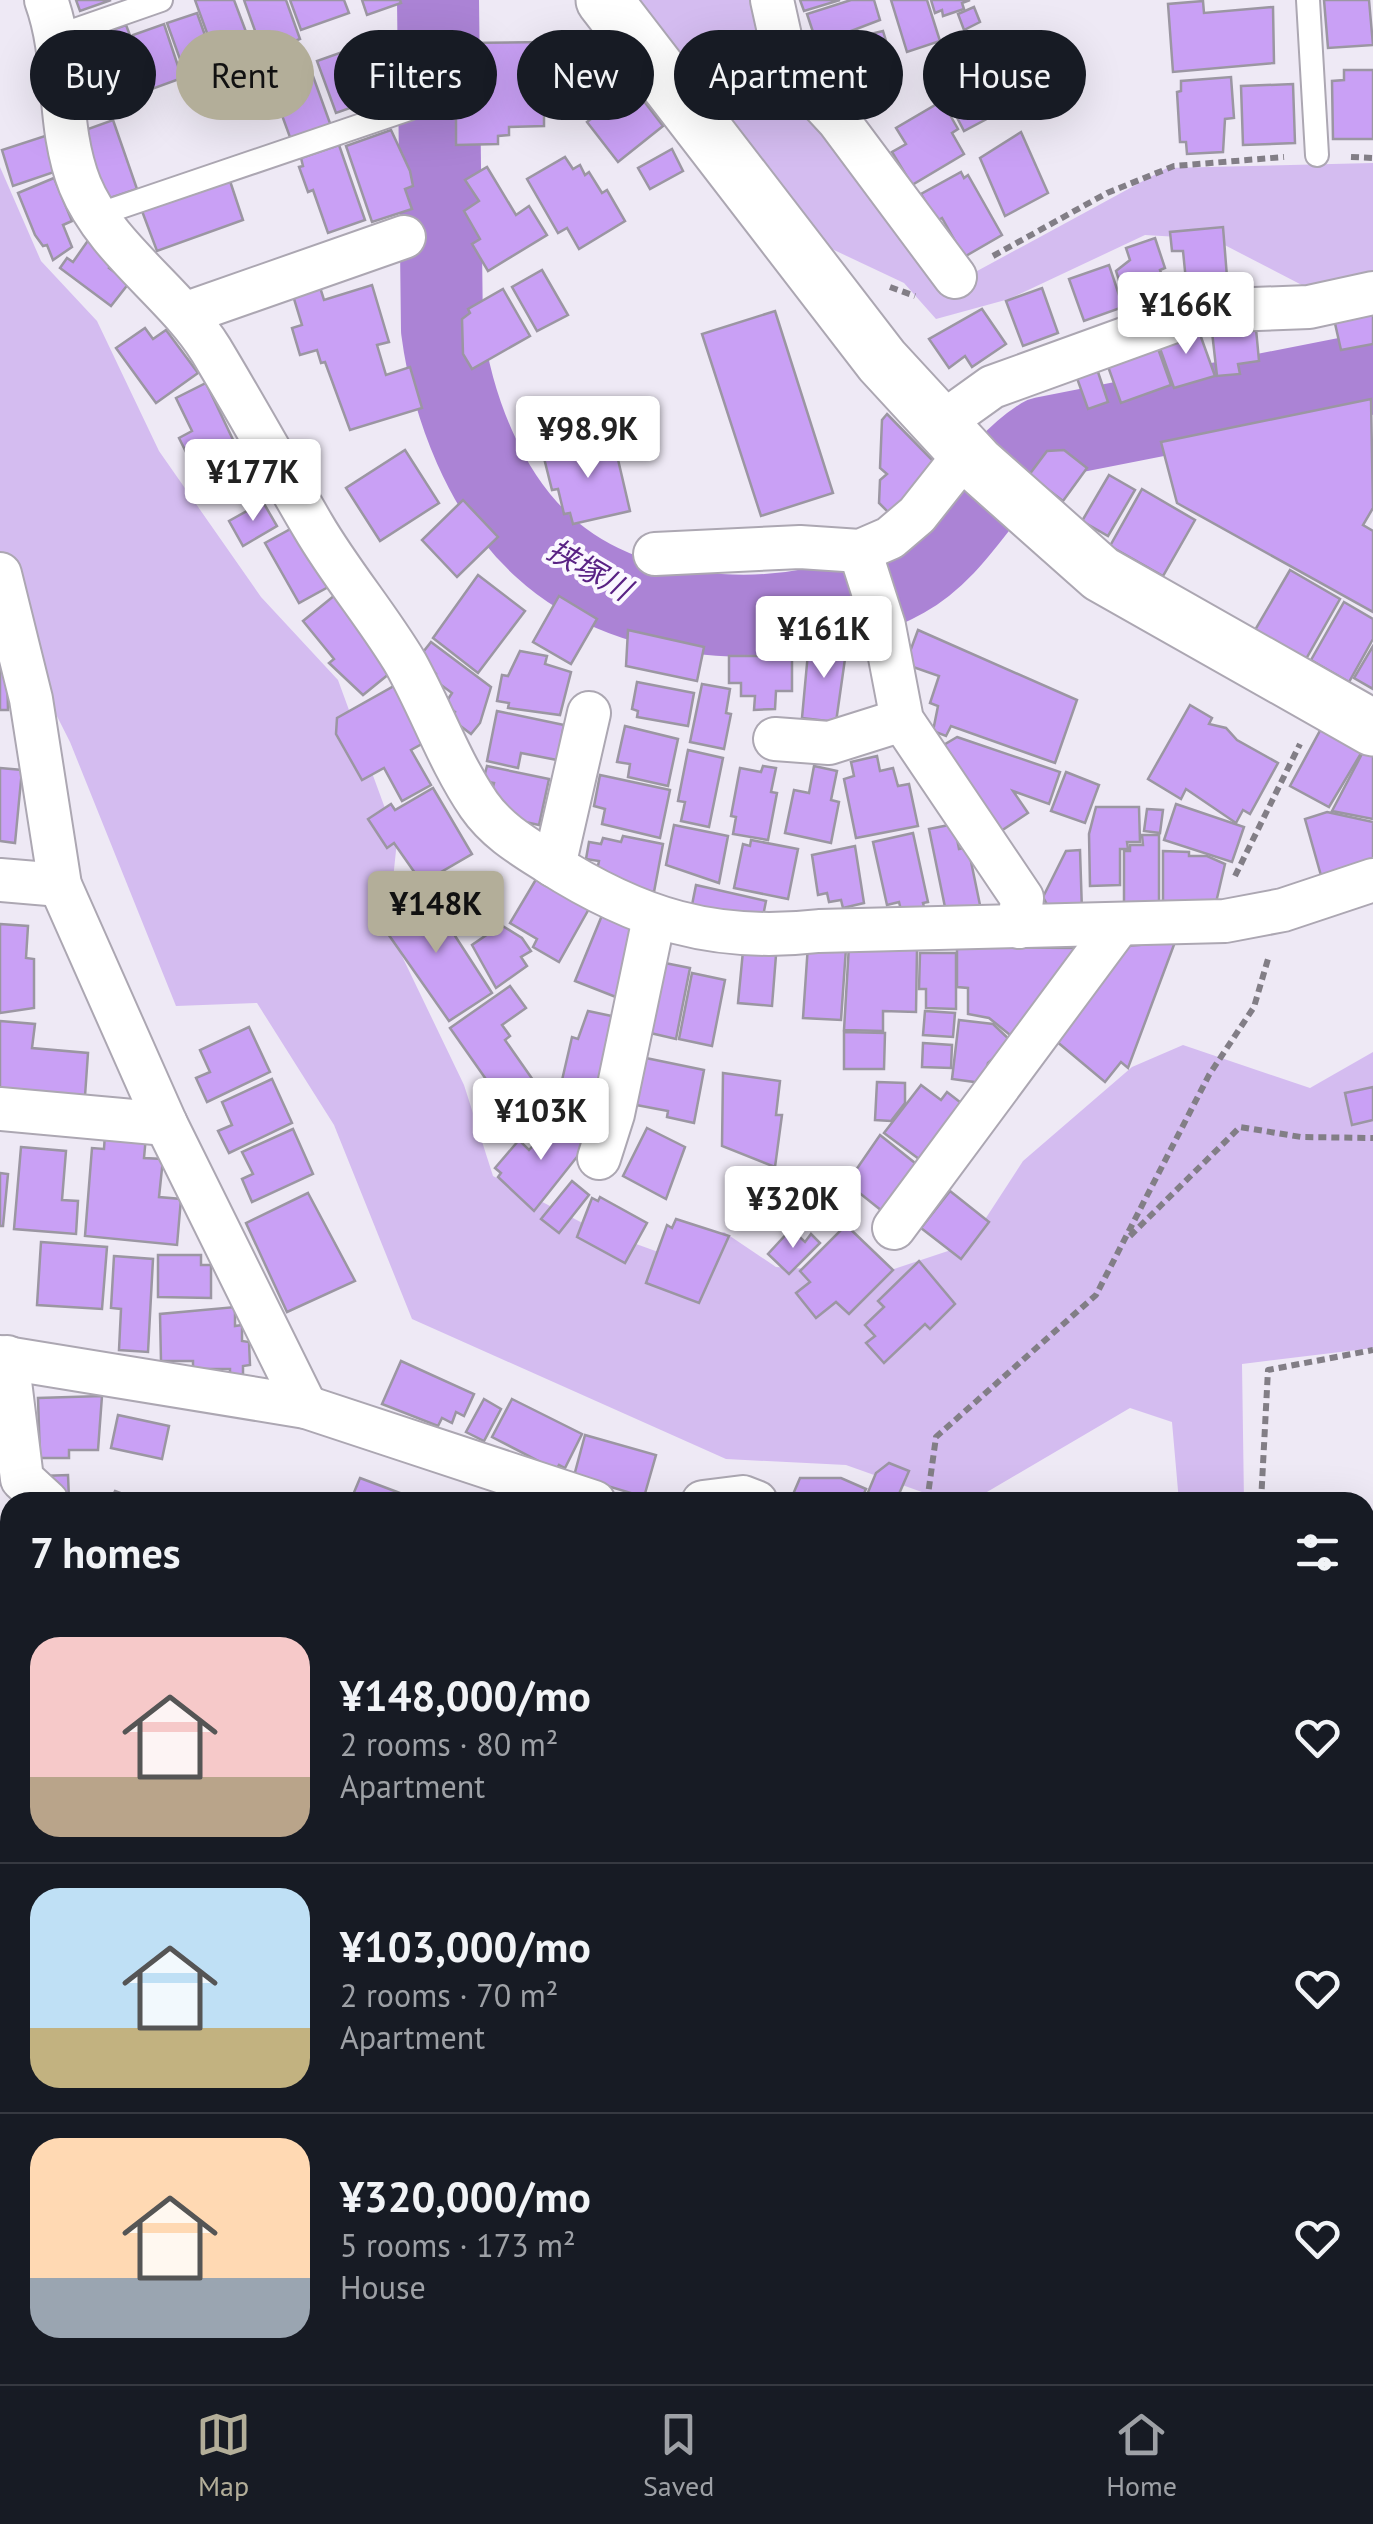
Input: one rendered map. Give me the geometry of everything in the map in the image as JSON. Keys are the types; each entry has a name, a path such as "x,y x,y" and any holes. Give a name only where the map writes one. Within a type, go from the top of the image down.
{"street":[{"path":"604,0 859,332 974,460 1101,574 1373,728"},
{"path":"772,0 782,46 800,80 838,120 956,277"},
{"path":"51,18 68,153 97,215 186,313 290,478 314,526 405,663 456,768 482,808 507,836 608,899 654,918 721,934 772,936 820,931 1117,927 1225,921 1283,910 1373,880"},
{"path":"186,313 404,236"},
{"path":"1019,927 1022,898 902,720 868,575 890,538 974,460 992,387 1202,311 1309,307 1373,293"},
{"path":"655,554 800,547 868,575"},
{"path":"0,574 31,699 60,885 166,1124 306,1407"},
{"path":"554,866 589,713"},
{"path":"775,739 830,743 902,720"},
{"path":"0,880 60,885"},
{"path":"599,1158 613,1114 654,918"},
{"path":"894,1228 1117,927"},
{"path":"0,1109 166,1124"},
{"path":"36,1492 22,1480 4,1357 306,1407 564,1492"}],"lane":[{"path":"51,18 162,0"},
{"path":"1308,0 1317,155"},
{"path":"97,215 375,120"}],"path":[{"path":"914,297 1107,193 1174,166 1317,155 1373,158"},
{"path":"1225,921 1235,874 1322,700"},
{"path":"928,1492 936,1438 1096,1295 1209,1075 1254,1007 1283,910"},
{"path":"1123,1243 1240,1127 1301,1137 1373,1138"},
{"path":"1262,1492 1268,1370 1373,1350"}],"shaded area":[{"path":"629,0 753,0 757,30 674,30 674,58"},
{"path":"722,120 827,120 955,283 1167,168 1373,163 1373,290 1325,297 1213,239 1145,235 1009,299 936,319 904,283 817,242"},
{"path":"0,167 41,261 97,321 159,451 261,597 338,680 397,841 388,927 464,1085 493,1176 592,1228 661,1253 724,1232 776,1267 882,1273 969,1244 1023,1161 1132,1067 1183,1045 1310,1088 1373,1052 1373,1348 1242,1364 1244,1492 1178,1492 1172,1422 1130,1408 987,1492 922,1492 846,1465 726,1459 412,1319 334,1125 257,1003 176,1006 70,742 0,603"}],"building":[{"path":"76,0 111,0 80,11"},
{"path":"195,0 234,0 245,30 206,30"},
{"path":"244,0 286,0 297,30 255,30"},
{"path":"290,0 344,0 349,13 301,30"},
{"path":"362,0 400,0 401,3 367,15"},
{"path":"800,0 840,0 804,11"},
{"path":"851,0 874,0 880,20 854,30 812,30 807,14"},
{"path":"891,0 927,0 937,30 923,30 923,47 907,52"},
{"path":"931,0 970,0 962,3 964,9 943,16 942,10 935,13"},
{"path":"1324,0 1369,0 1373,45 1328,48"},
{"path":"1203,1 1204,13 1273,7 1274,63 1173,72 1168,4"},
{"path":"974,7 980,22 964,30 958,14"},
{"path":"197,13 203,30 176,30 176,48 167,23"},
{"path":"164,24 176,60 176,80 156,88 156,30 147,30"},
{"path":"517,42 517,120 544,120 544,126 509,127 509,135 498,136 498,144 456,145 456,120 497,120 497,43"},
{"path":"334,55 334,108 317,61"},
{"path":"1344,70 1373,70 1373,139 1333,139 1332,81 1344,80"},
{"path":"1231,77 1234,118 1225,119 1223,152 1187,154 1186,142 1180,142 1177,92 1181,91 1181,81"},
{"path":"314,79 331,126 291,140 284,120 314,120"},
{"path":"1293,84 1295,143 1243,145 1241,86"},
{"path":"923,112 923,120 953,120 958,129 952,133 964,154 912,185 892,152 906,144 896,128"},
{"path":"654,114 663,126 618,162 587,122 654,120"},
{"path":"113,120 137,189 101,201 77,133"},
{"path":"958,120 985,120 964,131"},
{"path":"391,130 410,171 413,186 405,189 412,209 372,222 346,146"},
{"path":"1021,132 1048,193 1005,216 980,158"},
{"path":"48,135 60,170 13,186 2,150"},
{"path":"339,145 365,220 328,233 313,190 308,192 299,167 303,166 301,158"},
{"path":"672,149 683,171 650,189 638,168"},
{"path":"565,157 573,169 580,165 585,175 589,172 602,193 607,190 625,221 579,249 567,228 558,233 527,179"},
{"path":"487,167 516,215 529,206 547,235 488,271 472,244 480,239 464,211 479,201 465,180"},
{"path":"961,172 964,178 968,175 1002,235 964,257 942,218 937,221 921,194"},
{"path":"54,178 72,221 63,225 72,247 53,260 47,245 43,246 35,235 18,193"},
{"path":"230,181 243,220 157,251 142,211"},
{"path":"1223,227 1227,277 1186,281 1183,251 1172,251 1170,232"},
{"path":"1155,238 1165,268 1160,270 1166,288 1133,304 1126,302 1116,271 1130,260 1126,248"},
{"path":"89,239 115,259 109,268 129,283 111,306 60,268 67,258 73,262"},
{"path":"1109,265 1123,307 1084,321 1069,279"},
{"path":"542,270 568,315 537,331 512,287"},
{"path":"318,281 324,300 372,285 389,342 377,345 386,375 410,367 422,408 350,430 325,362 321,363 317,350 300,355 292,328 302,325 291,289"},
{"path":"1042,288 1058,333 1023,346 1006,301"},
{"path":"503,289 530,336 472,369 463,354 462,319 470,313 468,309"},
{"path":"982,309 1006,344 972,367 965,356 949,368 929,339"},
{"path":"775,311 833,493 761,516 702,334"},
{"path":"1373,311 1373,344 1341,350 1334,319"},
{"path":"1255,318 1259,361 1238,364 1240,374 1217,376 1211,323"},
{"path":"1197,326 1215,376 1174,388 1157,340"},
{"path":"145,328 153,339 166,330 198,373 156,403 116,348"},
{"path":"1155,340 1171,385 1121,403 1105,358"},
{"path":"1094,360 1108,402 1088,409 1073,367"},
{"path":"206,383 235,444 192,464 179,438 192,431 176,398"},
{"path":"1371,399 1373,508 1363,525 1373,531 1373,612 1177,503 1161,442"},
{"path":"887,414 939,467 890,514 879,503 880,480 887,474 880,468 882,420"},
{"path":"613,438 630,511 573,524 570,513 564,514 558,489 552,490 543,454"},
{"path":"405,450 439,503 380,541 346,488"},
{"path":"1064,450 1087,468 1063,501 1029,475 1047,451"},
{"path":"1109,475 1135,490 1108,536 1082,521"},
{"path":"1142,489 1195,520 1163,576 1110,546"},
{"path":"463,500 498,537 457,577 422,540"},
{"path":"263,502 277,526 243,546 229,521"},
{"path":"296,526 330,586 299,603 265,543"},
{"path":"1290,570 1340,599 1306,659 1255,630"},
{"path":"478,575 525,611 478,673 433,638"},
{"path":"335,595 395,669 363,695 329,663 334,659 303,621"},
{"path":"559,596 597,619 571,664 533,642"},
{"path":"1344,602 1373,619 1373,639 1349,682 1311,660"},
{"path":"628,630 704,647 697,681 626,666"},
{"path":"918,630 1077,700 1055,763 951,726 946,736 933,731 938,706 930,703 939,676 913,667 908,657"},
{"path":"431,642 491,687 480,723 471,734 450,718 455,712 445,704 452,693 433,679 436,674 420,656"},
{"path":"809,642 847,645 836,722 802,718"},
{"path":"1373,646 1373,689 1354,678"},
{"path":"0,650 7,668 8,710 0,710"},
{"path":"520,651 547,656 545,664 571,672 560,715 508,708 509,703 497,701 502,675 508,676"},
{"path":"729,656 792,656 792,691 776,691 775,709 754,710 755,696 741,696 741,683 729,683"},
{"path":"637,682 694,693 688,726 637,717 638,711 632,709"},
{"path":"702,684 730,689 726,713 731,714 724,749 690,742"},
{"path":"394,686 429,740 411,750 431,785 402,801 384,768 362,780 336,734 337,718"},
{"path":"1190,705 1212,718 1209,724 1226,728 1237,740 1278,763 1250,814 1243,810 1236,823 1186,789 1181,799 1148,779"},
{"path":"497,711 564,725 557,760 521,753 518,768 487,761"},
{"path":"625,726 678,739 668,786 628,777 630,764 617,762"},
{"path":"1322,727 1363,750 1329,807 1290,786"},
{"path":"957,737 1060,772 1049,804 1013,791 1028,813 998,833 942,746"},
{"path":"688,750 723,758 709,827 681,821 685,802 678,801"},
{"path":"1364,750 1373,755 1373,819 1332,811"},
{"path":"877,756 880,771 893,768 898,786 909,784 918,826 856,838 844,779 854,776 851,762"},
{"path":"487,766 549,779 539,825 516,820 490,799 494,783 483,781"},
{"path":"763,766 776,768 771,792 777,793 768,840 733,834 736,817 731,816 740,768 761,772"},
{"path":"814,766 837,771 831,800 839,802 831,843 785,833 794,790 809,793"},
{"path":"0,768 22,770 15,843 0,841"},
{"path":"1066,772 1099,785 1085,823 1051,811"},
{"path":"600,775 670,790 660,838 602,824 605,809 594,806"},
{"path":"433,788 472,854 422,883 394,843 387,848 368,819 391,804 395,810"},
{"path":"1176,804 1244,827 1232,862 1164,840"},
{"path":"1096,807 1139,807 1140,842 1127,842 1128,849 1120,849 1120,885 1090,886 1089,834"},
{"path":"1147,809 1163,810 1160,833 1144,831"},
{"path":"1327,812 1373,822 1373,864 1322,879 1305,819"},
{"path":"954,824 959,849 968,847 980,905 946,912 929,829"},
{"path":"674,825 728,836 719,883 666,865"},
{"path":"913,833 928,902 923,903 925,911 901,910 899,902 887,905 873,842"},
{"path":"1142,835 1159,835 1159,912 1124,912 1124,851 1130,851 1130,845 1143,845"},
{"path":"623,836 663,844 654,892 612,884 597,870 599,861 586,859 589,842 601,844 603,838 621,842"},
{"path":"751,840 798,849 788,899 734,888 743,844 750,846"},
{"path":"855,846 864,903 843,908 841,900 829,902 827,893 818,895 812,855"},
{"path":"1080,850 1082,911 1051,912 1043,897 1066,851"},
{"path":"1163,851 1189,852 1189,856 1207,856 1225,864 1214,911 1163,911"},
{"path":"538,876 590,907 559,962 533,947 537,939 510,923"},
{"path":"696,885 766,901 762,921 691,910"},
{"path":"426,891 492,993 449,1021 379,921"},
{"path":"603,913 642,929 621,999 575,981"},
{"path":"0,924 28,926 26,958 34,959 34,1008 0,1013"},
{"path":"501,925 522,938 531,951 521,957 527,966 496,988 472,945"},
{"path":"1175,942 1128,1068 1121,1062 1105,1082 1049,1035 1126,946"},
{"path":"808,945 846,948 841,1020 803,1018"},
{"path":"849,945 917,949 916,1012 883,1011 883,1031 844,1030"},
{"path":"957,947 1080,948 1015,1039 989,1018 968,1014 968,988 957,987"},
{"path":"743,951 776,955 772,1006 738,1003"},
{"path":"920,953 956,953 956,1009 926,1008 926,989 919,989"},
{"path":"660,962 690,968 676,1039 646,1032"},
{"path":"692,973 725,980 712,1046 679,1039"},
{"path":"510,986 526,1008 502,1025 510,1036 505,1040 533,1080 502,1102 450,1028"},
{"path":"588,1011 621,1018 599,1116 556,1106 572,1037 578,1039"},
{"path":"925,1011 955,1013 953,1037 923,1035"},
{"path":"959,1020 993,1024 1012,1042 988,1063 982,1083 952,1079"},
{"path":"0,1021 35,1024 32,1048 88,1053 85,1096 0,1089"},
{"path":"249,1027 270,1072 207,1102 196,1078 210,1072 200,1050"},
{"path":"844,1032 885,1033 884,1069 844,1069"},
{"path":"923,1043 952,1045 951,1068 922,1067"},
{"path":"641,1057 704,1070 694,1123 667,1117 668,1111 631,1104"},
{"path":"723,1073 780,1081 776,1115 782,1115 775,1167 722,1146"},
{"path":"272,1079 292,1123 229,1153 218,1131 232,1125 222,1102"},
{"path":"877,1082 905,1083 905,1103 891,1121 875,1120"},
{"path":"535,1083 553,1108 519,1134 501,1108"},
{"path":"921,1085 941,1100 947,1092 965,1106 923,1162 884,1133"},
{"path":"1373,1087 1373,1120 1352,1125 1345,1093"},
{"path":"559,1117 588,1143 534,1211 498,1177 501,1173 495,1168 519,1140 529,1150"},
{"path":"647,1128 685,1147 666,1199 623,1176"},
{"path":"293,1129 313,1174 252,1202 242,1179 253,1174 242,1152"},
{"path":"105,1133 146,1136 144,1158 163,1159 159,1197 181,1199 177,1245 85,1236 92,1148 104,1149"},
{"path":"880,1135 920,1167 882,1211 847,1183"},
{"path":"21,1147 66,1151 62,1200 78,1201 76,1234 14,1229"},
{"path":"0,1173 8,1174 3,1226 0,1226"},
{"path":"572,1181 589,1195 559,1233 541,1219"},
{"path":"950,1191 989,1222 961,1259 921,1228"},
{"path":"308,1193 355,1281 287,1312 246,1223"},
{"path":"600,1197 647,1223 625,1263 577,1237 592,1198 598,1201"},
{"path":"676,1219 729,1236 699,1303 646,1283 667,1225 672,1228"},
{"path":"846,1225 893,1270 849,1314 836,1302 816,1318 796,1293 810,1282 800,1271"},
{"path":"791,1229 805,1242 811,1234 820,1243 789,1274 768,1254"},
{"path":"41,1242 107,1247 102,1309 37,1305"},
{"path":"158,1255 201,1255 201,1265 211,1265 211,1298 158,1297"},
{"path":"114,1256 153,1259 148,1352 119,1350 121,1309 111,1308"},
{"path":"919,1261 955,1304 930,1329 925,1324 884,1363 866,1343 875,1336 865,1325 884,1307 878,1301"},
{"path":"235,1307 235,1326 242,1325 242,1341 249,1342 250,1365 243,1366 243,1375 230,1375 230,1369 193,1369 193,1361 161,1361 160,1314"},
{"path":"401,1361 474,1394 464,1416 456,1412 452,1423 442,1418 438,1426 382,1404"},
{"path":"102,1396 98,1450 69,1450 69,1458 40,1458 38,1398"},
{"path":"484,1399 501,1409 484,1441 466,1432"},
{"path":"512,1399 582,1434 565,1468 559,1465 556,1470 492,1437"},
{"path":"118,1415 169,1426 162,1459 111,1448"},
{"path":"585,1435 656,1455 645,1492 627,1492 574,1476"},
{"path":"889,1463 909,1471 900,1492 868,1492 876,1473"},
{"path":"68,1475 69,1492 51,1492 42,1476"},
{"path":"360,1478 397,1492 354,1492"},
{"path":"800,1478 841,1478 866,1489 865,1492 794,1492"}],"waterway":[{"name":"挟塚川","path":"438,0 442,330 463,418 488,475 523,526 581,574 624,595 670,608 719,615 768,615 862,596 925,563 1006,470 1043,438 1373,373"}]}
